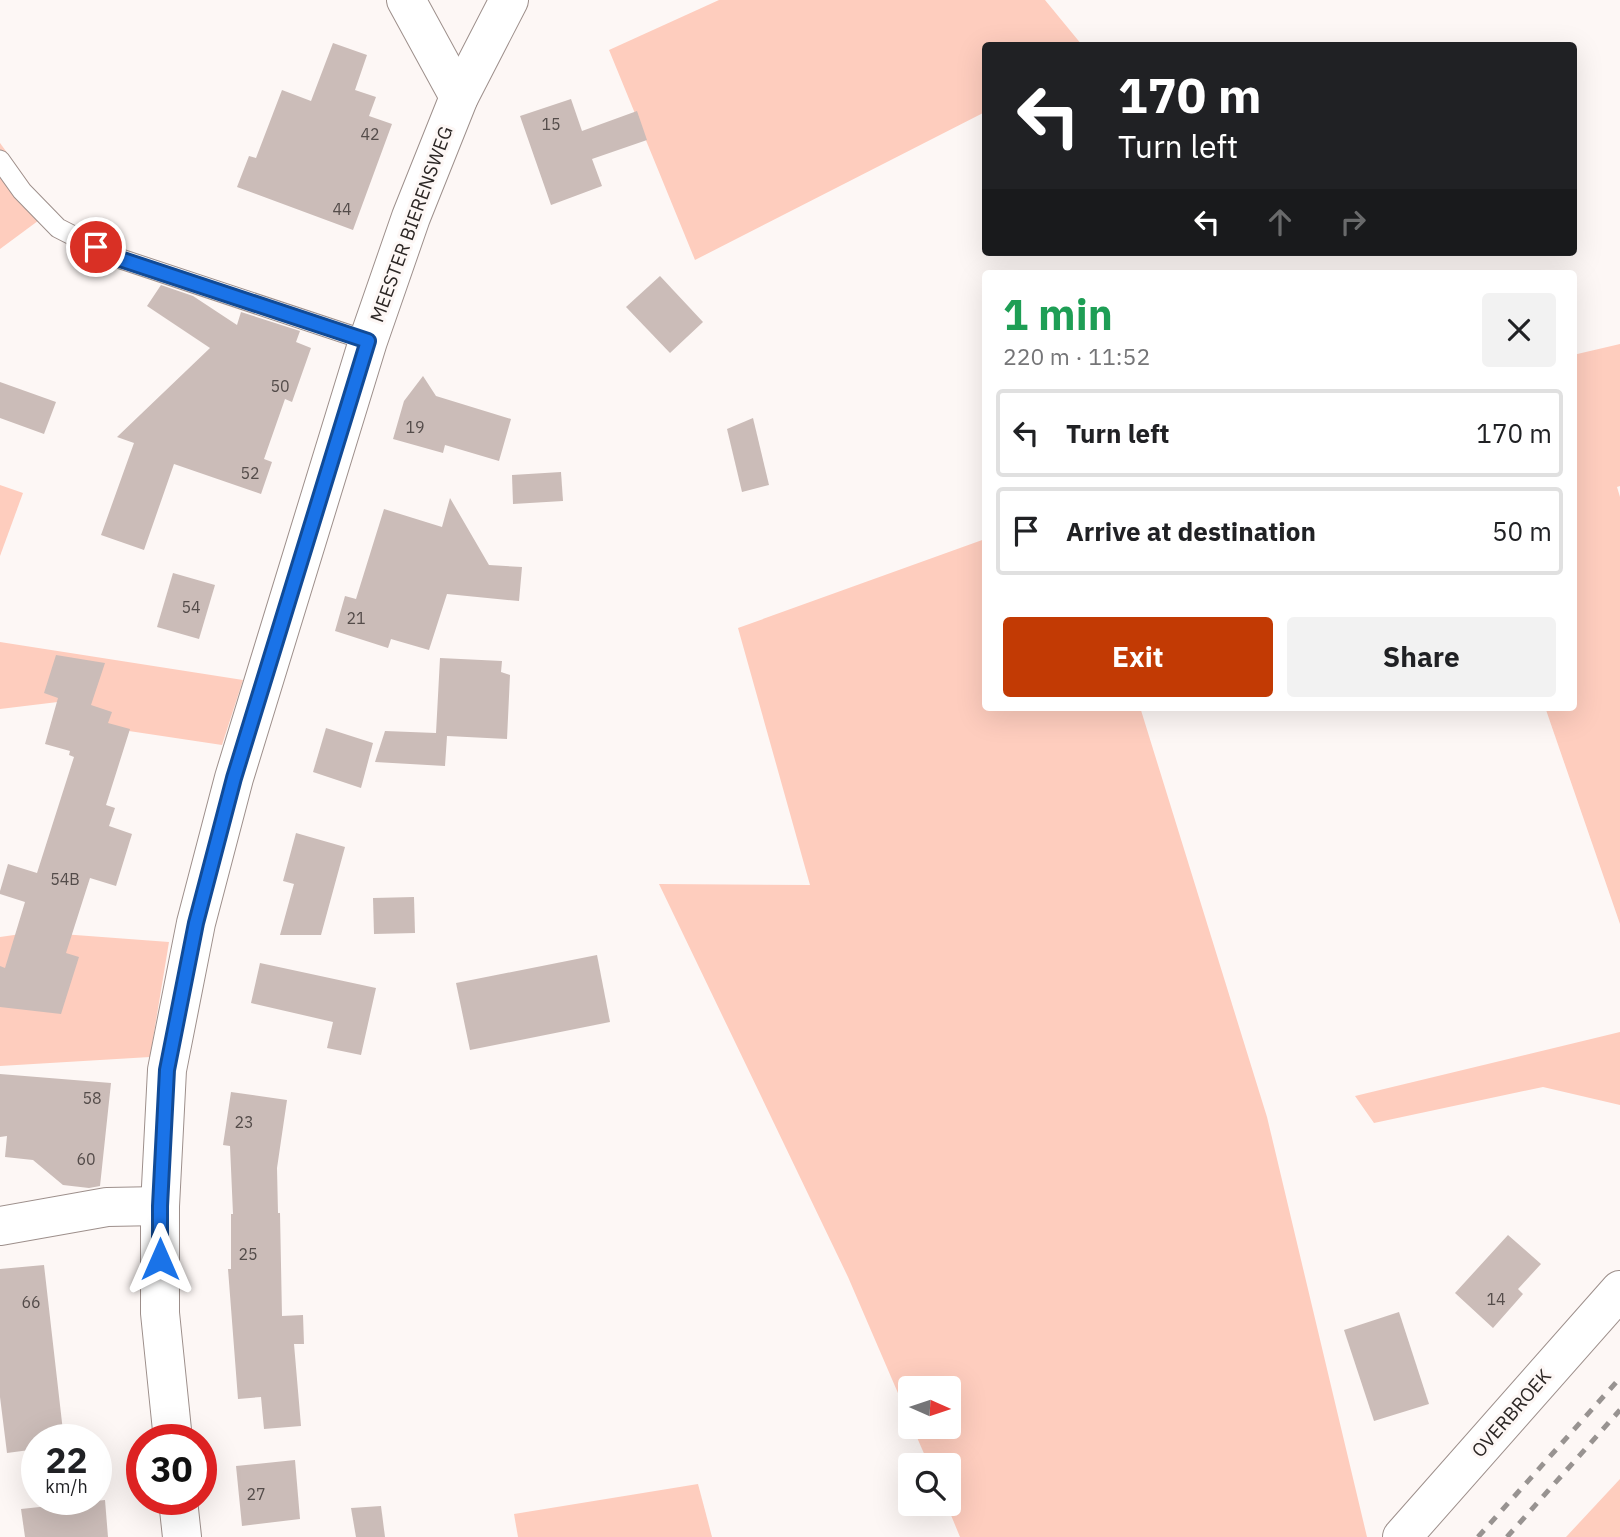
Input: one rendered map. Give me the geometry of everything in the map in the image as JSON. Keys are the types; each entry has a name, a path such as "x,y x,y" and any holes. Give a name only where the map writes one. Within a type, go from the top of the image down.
{"street":[{"path":"406,0 458,97"},
{"name":"MEESTER BIERENSWEG","path":"171,1424 160,1313 160,1206 167,1070 196,923 234,778 368,341 411,217 458,97 509,0"},
{"path":"0,1226 107,1207 160,1206"},
{"name":"OVERBROEK","path":"1402,1537 1620,1290"},
{"path":"180,1515 182,1537"}],"lane":[{"path":"0,160 22,191 58,228 114,257 368,341"}],"shaded area":[{"path":"719,0 1045,0 1080,42 982,42 982,114 695,260 609,50"},
{"path":"0,143 50,212 0,249"},
{"path":"1620,344 1620,486 1617,487 1620,497 1620,924 1546,711 1577,711 1577,354"},
{"path":"0,485 23,493 0,556"},
{"path":"982,540 982,711 1141,711 1267,1117 1367,1537 960,1537 951,1516 961,1516 961,1453 924,1453 918,1439 961,1439 961,1376 898,1376 898,1393 848,1277 659,884 810,885 738,628"},
{"path":"0,642 243,680 222,745 69,722 66,701 0,709"},
{"path":"35,932 169,942 150,1057 0,1066 0,937"},
{"path":"1620,1032 1620,1105 1543,1087 1374,1123 1355,1096"},
{"path":"1620,1479 1620,1537 1566,1537"},
{"path":"698,1484 712,1537 518,1537 514,1514"}],"building":[{"path":"333,43 367,55 355,90 376,97 369,116 392,124 353,230 237,187 249,156 256,158 282,90 311,101"},
{"path":"571,99 582,131 637,111 647,140 592,159 602,186 551,205 520,116"},
{"path":"660,276 703,322 670,353 626,307"},
{"path":"161,285 193,296 237,325 241,312 300,331 296,342 311,348 292,402 285,399 264,459 272,462 261,494 174,464 144,550 101,535 134,443 117,437 210,348 147,306"},
{"path":"423,376 436,396 511,419 499,461 445,445 443,453 393,439 404,401"},
{"path":"0,382 56,402 44,434 0,418"},
{"path":"753,418 769,485 742,492 727,429"},
{"path":"561,472 563,501 513,504 512,475"},
{"path":"450,498 489,565 522,567 519,601 447,594 429,650 391,639 388,648 335,631 345,596 356,599 384,509 442,527"},
{"path":"173,573 215,585 199,639 157,627"},
{"path":"56,655 105,663 91,705 112,712 108,723 130,729 106,805 115,808 109,826 132,834 116,886 90,878 66,953 79,957 61,1014 0,1007 0,966 5,968 25,902 0,894 0,891 8,864 37,873 74,757 69,755 70,751 45,744 58,698 44,693"},
{"path":"440,658 502,661 501,672 510,675 507,739 447,736 445,766 375,762 385,731 436,733"},
{"path":"326,728 373,743 361,788 313,772"},
{"path":"296,833 345,847 321,935 280,935 294,884 283,881"},
{"path":"414,897 415,933 374,934 373,898"},
{"path":"597,955 610,1022 470,1050 456,983"},
{"path":"260,963 376,988 361,1055 327,1048 333,1022 251,1003"},
{"path":"0,1074 111,1083 100,1186 89,1188 63,1185 33,1160 5,1157 7,1136 0,1137"},
{"path":"231,1092 287,1100 277,1168 282,1316 303,1315 304,1344 294,1344 301,1426 264,1429 261,1397 238,1399 228,1269 231,1269 233,1214 230,1146 223,1145"},
{"path":"1508,1235 1541,1264 1518,1289 1523,1294 1493,1328 1455,1293"},
{"path":"44,1265 62,1424 21,1424 21,1451 7,1453 0,1397 0,1269"},
{"path":"1399,1312 1429,1404 1374,1421 1344,1330"},
{"path":"295,1460 300,1519 242,1526 236,1466"},
{"path":"381,1506 385,1537 356,1537 351,1508"},
{"path":"22,1515 106,1515 108,1537 25,1537"}],"railway":[{"path":"1478,1537 1620,1378"},
{"path":"1507,1537 1620,1410"}],"route":[{"path":"96,247 114,257 368,341 234,778 196,923 167,1070 160,1259"}]}
